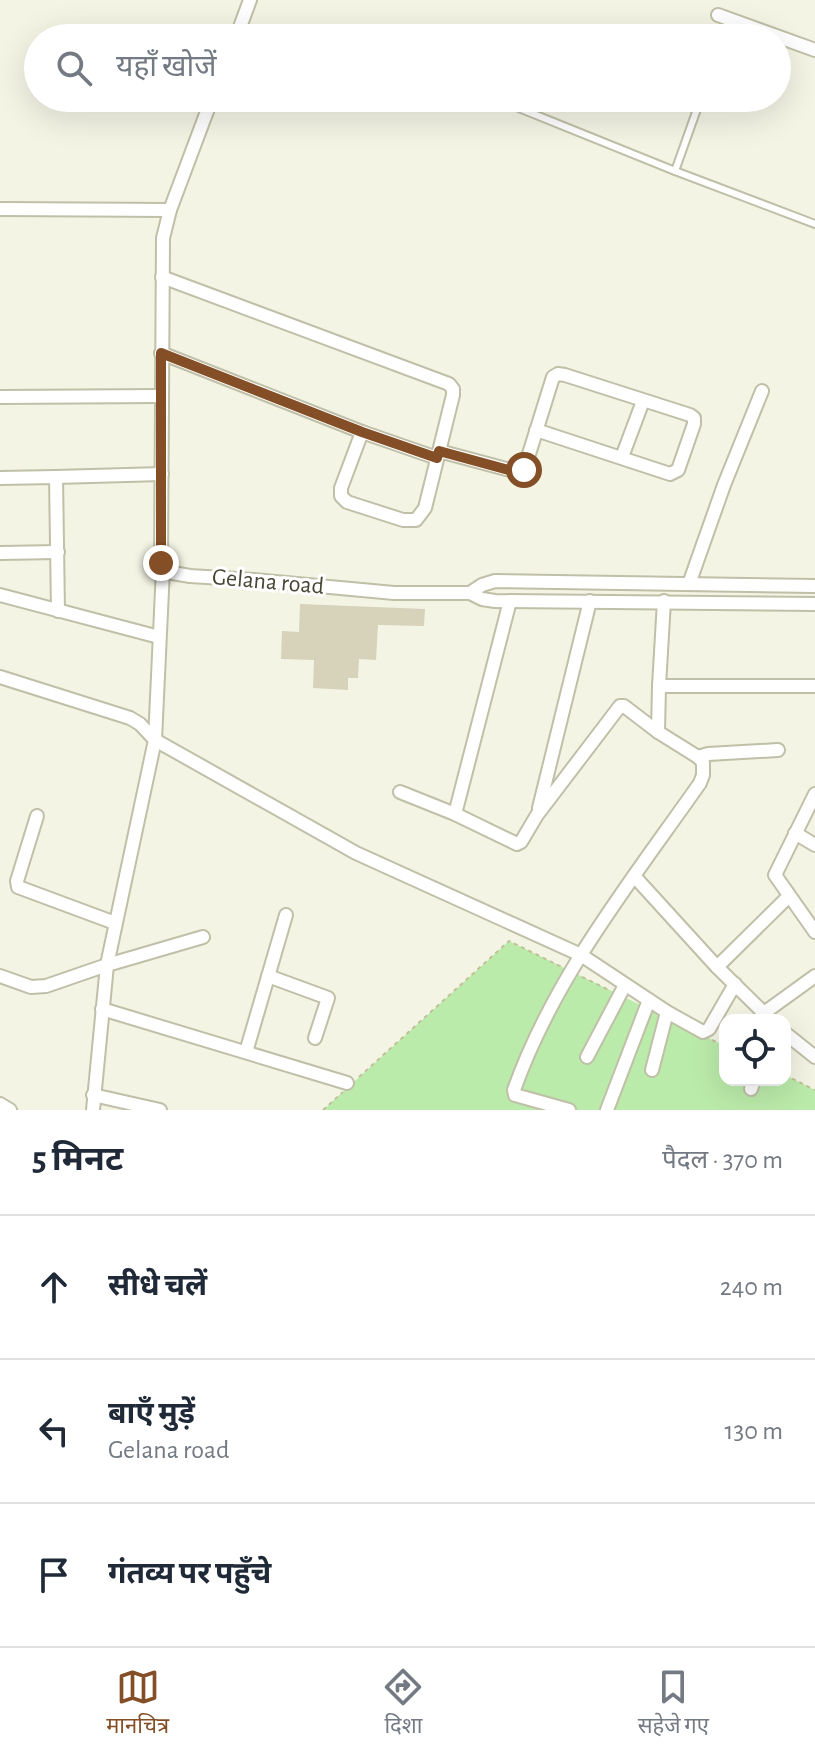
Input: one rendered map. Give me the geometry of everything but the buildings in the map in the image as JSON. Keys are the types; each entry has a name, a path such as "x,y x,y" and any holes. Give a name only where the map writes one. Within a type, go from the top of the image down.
{"street":[{"path":"241,24 250,0"},
{"path":"724,17 743,24"},
{"path":"791,41 815,50"},
{"path":"93,1110 107,965 155,740 163,569 163,238 170,210 207,112"},
{"path":"0,209 170,210"},
{"path":"162,277 449,384 453,395 425,508 416,520 403,520 347,502 341,496 341,488 362,432"},
{"path":"161,353 362,432 521,473 553,377 558,374 694,418 678,470 670,474 536,430"},
{"path":"689,584 762,391"},
{"path":"0,397 161,396"},
{"path":"622,457 643,401"},
{"path":"0,478 162,474"},
{"path":"56,477 58,611"},
{"path":"0,553 58,552"},
{"name":"Gelana road","path":"163,569 190,576 394,593 470,593"},
{"path":"815,586 495,581 470,593 482,599 510,601 815,604"},
{"path":"0,595 159,637"},
{"path":"455,814 510,601"},
{"path":"537,815 590,601"},
{"path":"658,732 664,601"},
{"path":"0,677 121,713 140,724 155,740 356,853 581,955 621,989 649,1000 703,1032 707,1031 735,984"},
{"path":"659,686 815,686"},
{"path":"400,792 517,844 620,706 703,762 700,783 581,955 525,1060 515,1095 569,1110"},
{"path":"698,757 778,750"},
{"path":"815,794 775,875 815,932"},
{"path":"37,816 17,881 18,887 115,923"},
{"path":"795,833 815,845"},
{"path":"635,877 717,967 766,1014"},
{"path":"717,967 789,896"},
{"path":"246,1052 286,915"},
{"path":"0,976 31,987 46,986 203,937"},
{"path":"268,976 328,998 315,1038"},
{"path":"770,1014 815,976"},
{"path":"587,1057 621,989"},
{"path":"607,1110 649,1000"},
{"path":"102,1009 350,1084"},
{"path":"652,1070 667,1012"},
{"path":"791,1038 815,1057"},
{"path":"93,1095 160,1110"},
{"path":"0,1104 10,1110"}],"lane":[{"path":"724,17 724,24"},
{"path":"529,112 815,224"},
{"path":"675,171 696,112"}],"path":[{"path":"323,1110 509,941 563,967"},
{"path":"577,974 621,989"},
{"path":"712,1039 719,1043"},
{"path":"791,1078 815,1090"}],"green space":[{"path":"509,941 719,1043 719,1086 791,1086 791,1078 815,1090 815,1110 323,1110"}],"route":[{"path":"161,563 161,353 437,458 439,451 516,472 524,470"}]}
